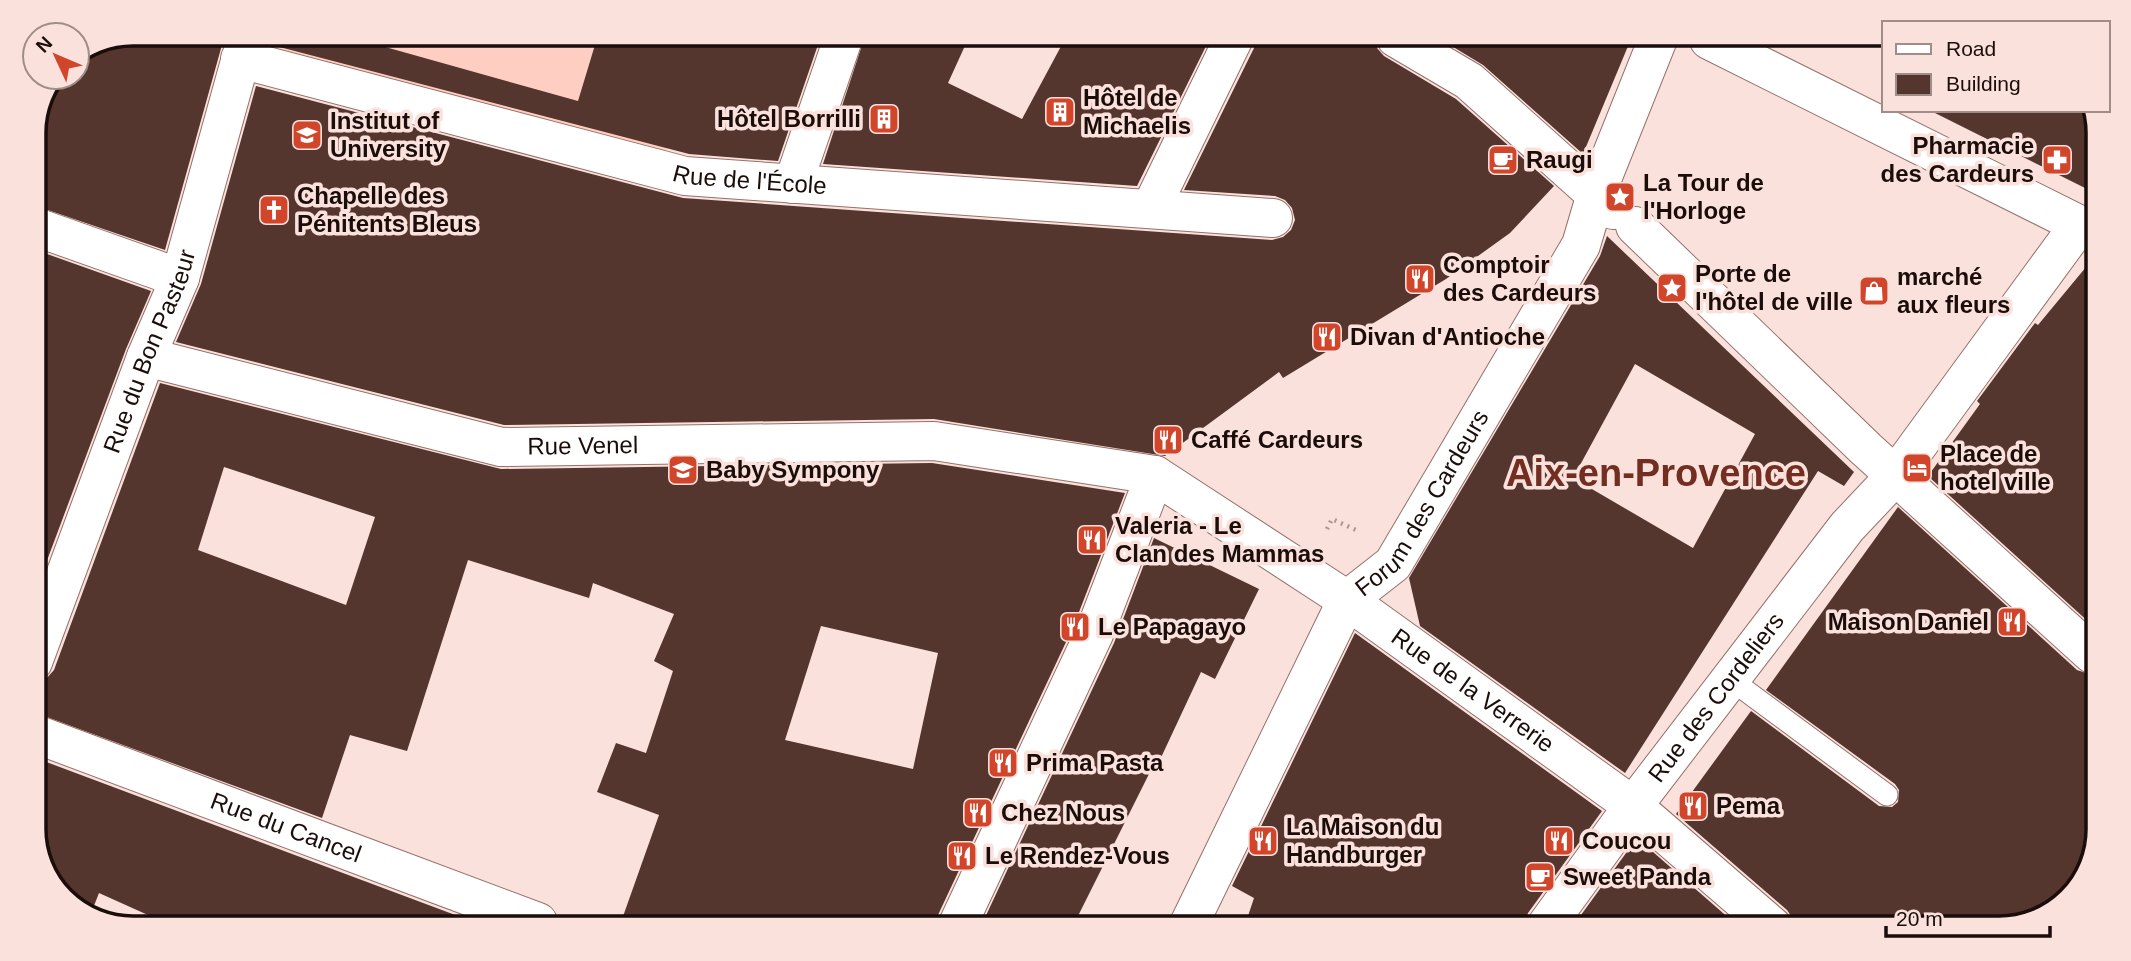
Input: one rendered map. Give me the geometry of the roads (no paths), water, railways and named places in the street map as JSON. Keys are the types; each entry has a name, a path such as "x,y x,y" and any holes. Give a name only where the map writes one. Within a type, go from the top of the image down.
{"street":[{"name":"Rue de l'École","path":"244,46 685,176 1273,218"},
{"name":"Rue du Bon Pasteur","path":"46,627 146,357 180,278 244,46"},
{"path":"793,184 841,46"},
{"path":"1152,208 1230,46"},
{"path":"1410,46 1469,81 1615,210 1896,475 2086,648"},
{"name":"Forum des Cardeurs","path":"1193,916 1348,600 1393,564 1581,245 1615,210 1656,46"},
{"path":"1721,46 2085,228"},
{"path":"46,231 180,278"},
{"name":"Rue des Cordeliers","path":"1553,916 1633,806 1847,527 1896,475 2085,233"},
{"name":"Rue Venel","path":"146,357 501,447 934,440 1155,475"},
{"path":"961,916 1094,634 1155,475"},
{"name":"Rue de la Verrerie","path":"1155,475 1348,600 1633,806 1760,916"},
{"name":"Rue du Cancel","path":"46,738 522,916"}],"lane":[{"path":"1730,679 1887,795"}],"place":[{"name":"Hôtel de Michaelis","path":"1060,112"},
{"name":"Hôtel Borrilli","path":"884,119"},
{"name":"Institut of University","path":"307,135"},
{"name":"Raugi","path":"1503,160"},
{"name":"Pharmacie des Cardeurs","path":"2057,160"},
{"name":"La Tour de l'Horloge","path":"1620,197"},
{"name":"Chapelle des Pénitents Bleus","path":"274,210"},
{"name":"Comptoir des Cardeurs","path":"1420,279"},
{"name":"Porte de l'hôtel de ville","path":"1672,288"},
{"name":"marché aux fleurs","path":"1874,291"},
{"name":"Divan d'Antioche","path":"1327,337"},
{"name":"Caffé Cardeurs","path":"1168,440"},
{"name":"Place de hotel ville","path":"1917,468"},
{"name":"Baby Sympony","path":"683,470"},
{"name":"Valeria - Le Clan des Mammas","path":"1092,540"},
{"name":"Maison Daniel","path":"2012,622"},
{"name":"Le Papagayo","path":"1075,627"},
{"name":"Prima Pasta","path":"1003,763"},
{"name":"Pema","path":"1693,806"},
{"name":"Chez Nous","path":"978,813"},
{"name":"La Maison du Handburger","path":"1263,841"},
{"name":"Coucou","path":"1559,841"},
{"name":"Le Rendez-Vous","path":"962,856"},
{"name":"Sweet Panda","path":"1540,877"}],"district":[{"name":"Aix-en-Provence","path":"1656,473"}]}
